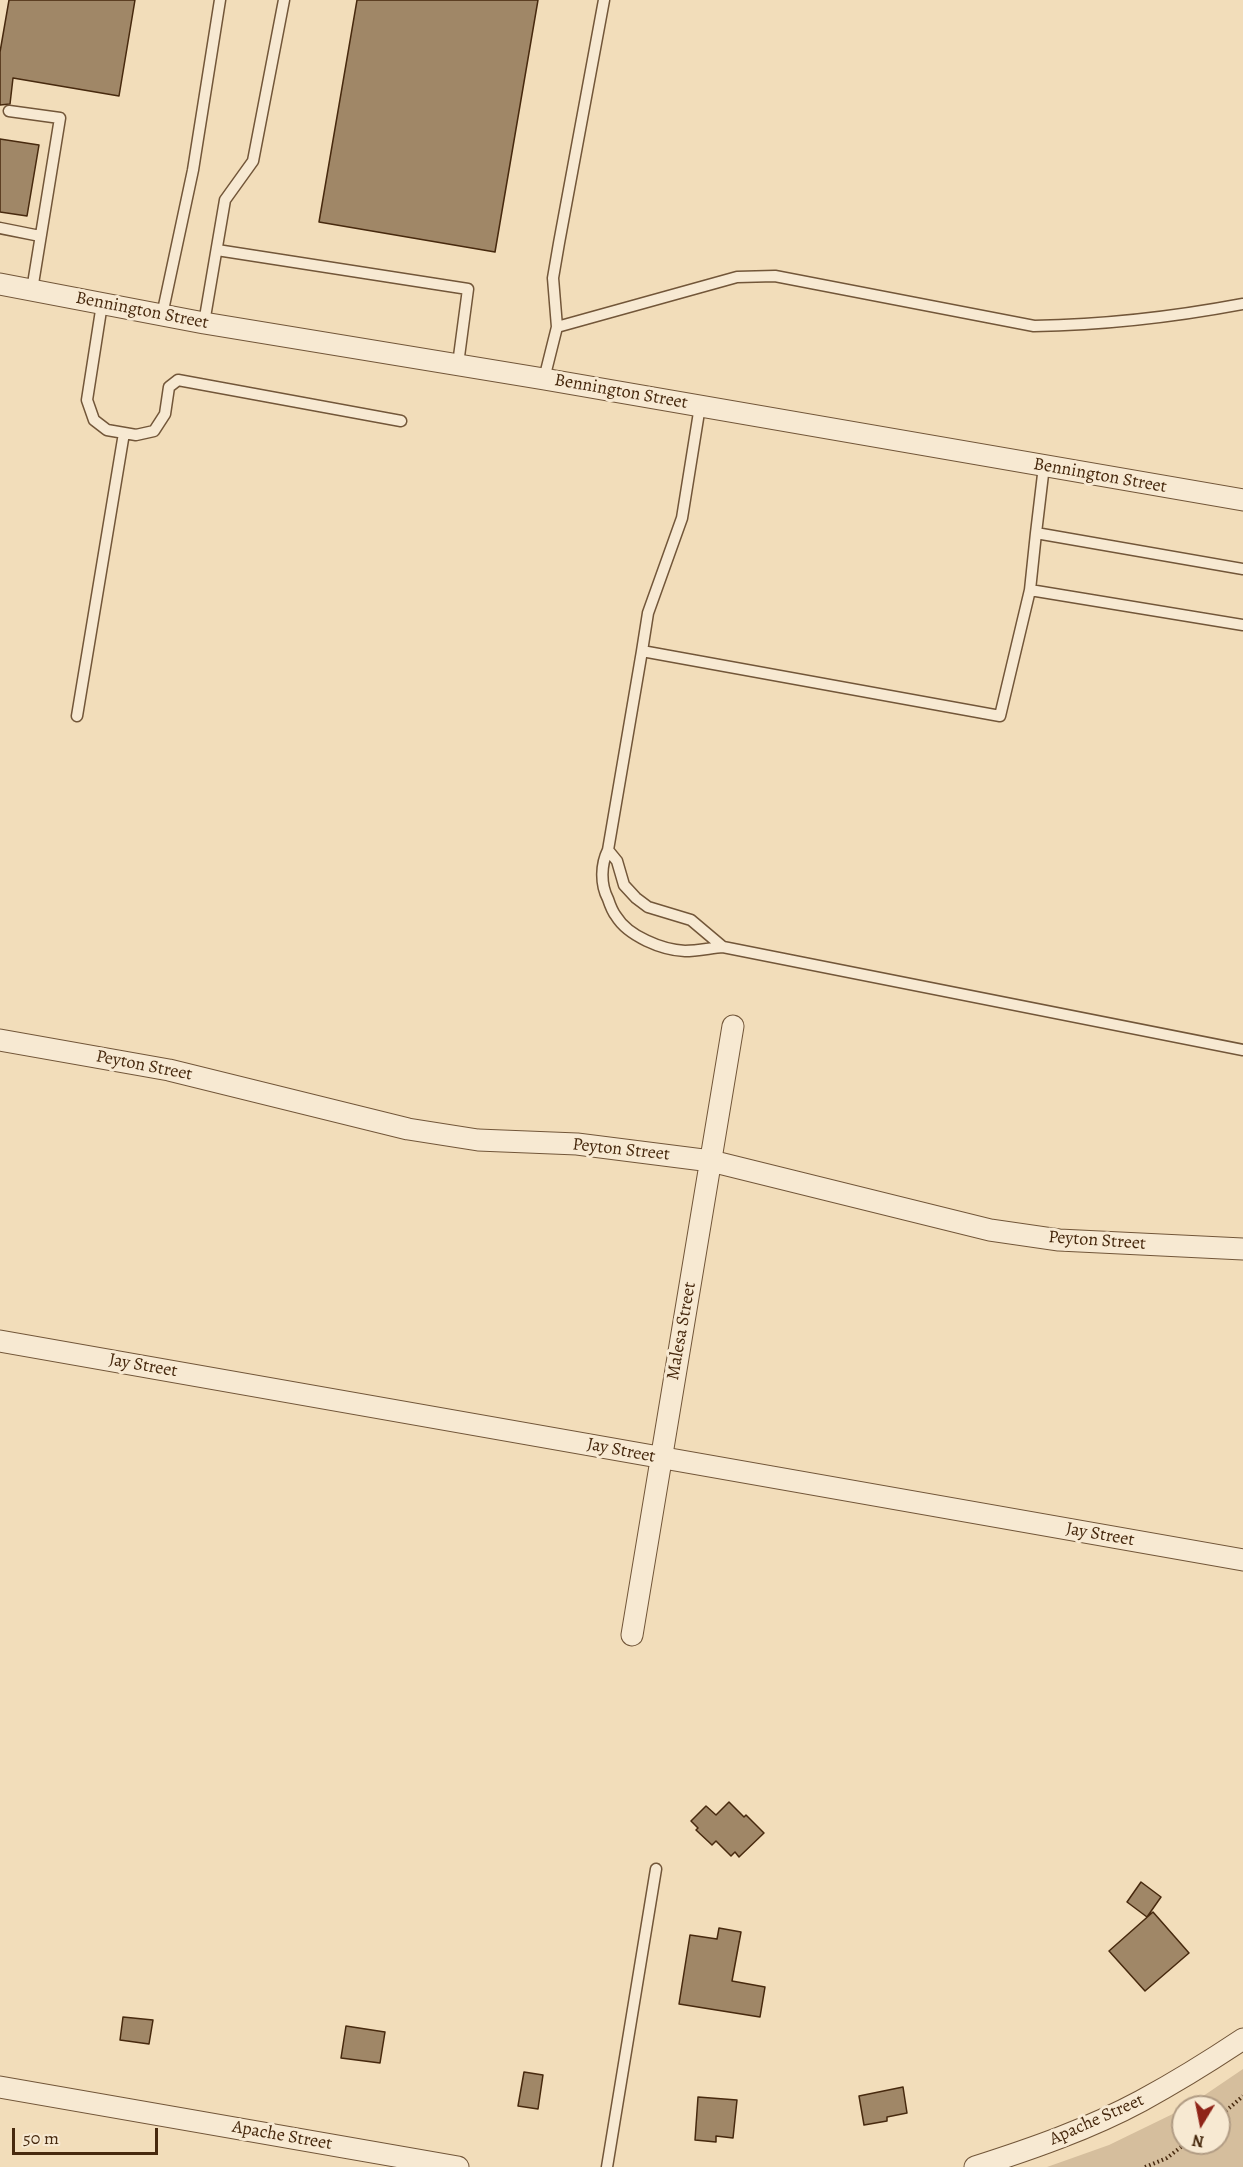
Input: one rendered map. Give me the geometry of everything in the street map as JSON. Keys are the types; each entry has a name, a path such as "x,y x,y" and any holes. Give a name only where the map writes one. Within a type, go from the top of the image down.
{"street":[{"name":"Bennington Street","path":"0,284 204,323 458,364 1243,500"},
{"name":"Malesa Street","path":"632,1635 733,1026"},
{"name":"Peyton Street","path":"0,1040 169,1070 408,1129 478,1140 577,1144 711,1161 990,1230 1059,1239 1243,1249"},
{"name":"Jay Street","path":"0,1341 409,1411 661,1458 1243,1560"},
{"name":"Apache Street","path":"975,2167 1081,2129 1140,2102 1243,2039"},
{"name":"Apache Street","path":"0,2087 458,2167"}],"lane":[{"path":"162,315 193,170 220,0"},
{"path":"204,323 225,200 253,161 284,0"},
{"path":"544,379 557,327 554,278 604,0"},
{"path":"9,111 60,118 32,290"},
{"path":"0,228 40,236"},
{"path":"217,250 468,290 458,364"},
{"path":"557,327 737,277 775,276 1034,326 1073,326 1199,312 1243,304"},
{"path":"102,304 87,400 94,420 106,430 136,435 154,431 165,414 169,387 178,380 400,422"},
{"path":"700,406 682,518 648,613 608,850 603,860 605,894 617,918 641,939 685,951 723,946 1243,1050"},
{"path":"77,716 124,433"},
{"path":"642,651 1000,716 1029,590 1044,466"},
{"path":"1036,533 1243,568"},
{"path":"1029,590 1243,625"},
{"path":"608,850 617,861 624,885 636,898 648,908 691,920 723,946"},
{"path":"607,2167 656,1869"}],"path":[{"path":"1231,2106 1243,2096"},
{"path":"1145,2167 1171,2155"}],"shaded area":[{"path":"1243,2069 1243,2167 1047,2167 1109,2145 1171,2115 1171,2155 1231,2155 1231,2095 1205,2095"}],"building":[{"path":"9,0 135,0 119,96 13,78 10,104 0,105 0,52"},
{"path":"357,0 538,0 495,252 319,222"},
{"path":"0,139 39,145 27,216 0,212"},
{"path":"729,1802 764,1833 739,1857 735,1852 731,1856 716,1841 712,1845 696,1830 698,1828 691,1821 706,1806 716,1815"},
{"path":"1141,1882 1161,1897 1147,1917 1127,1902"},
{"path":"1153,1912 1189,1953 1145,1991 1109,1951"},
{"path":"719,1928 741,1932 732,1981 765,1987 760,2017 679,2004 690,1935 717,1939"},
{"path":"123,2017 153,2020 149,2044 120,2040"},
{"path":"346,2026 385,2032 380,2063 341,2058"},
{"path":"524,2072 543,2075 538,2109 518,2106"},
{"path":"903,2087 907,2113 887,2117 887,2121 864,2125 859,2096"},
{"path":"698,2097 737,2100 733,2138 716,2136 716,2142 695,2140"}]}
